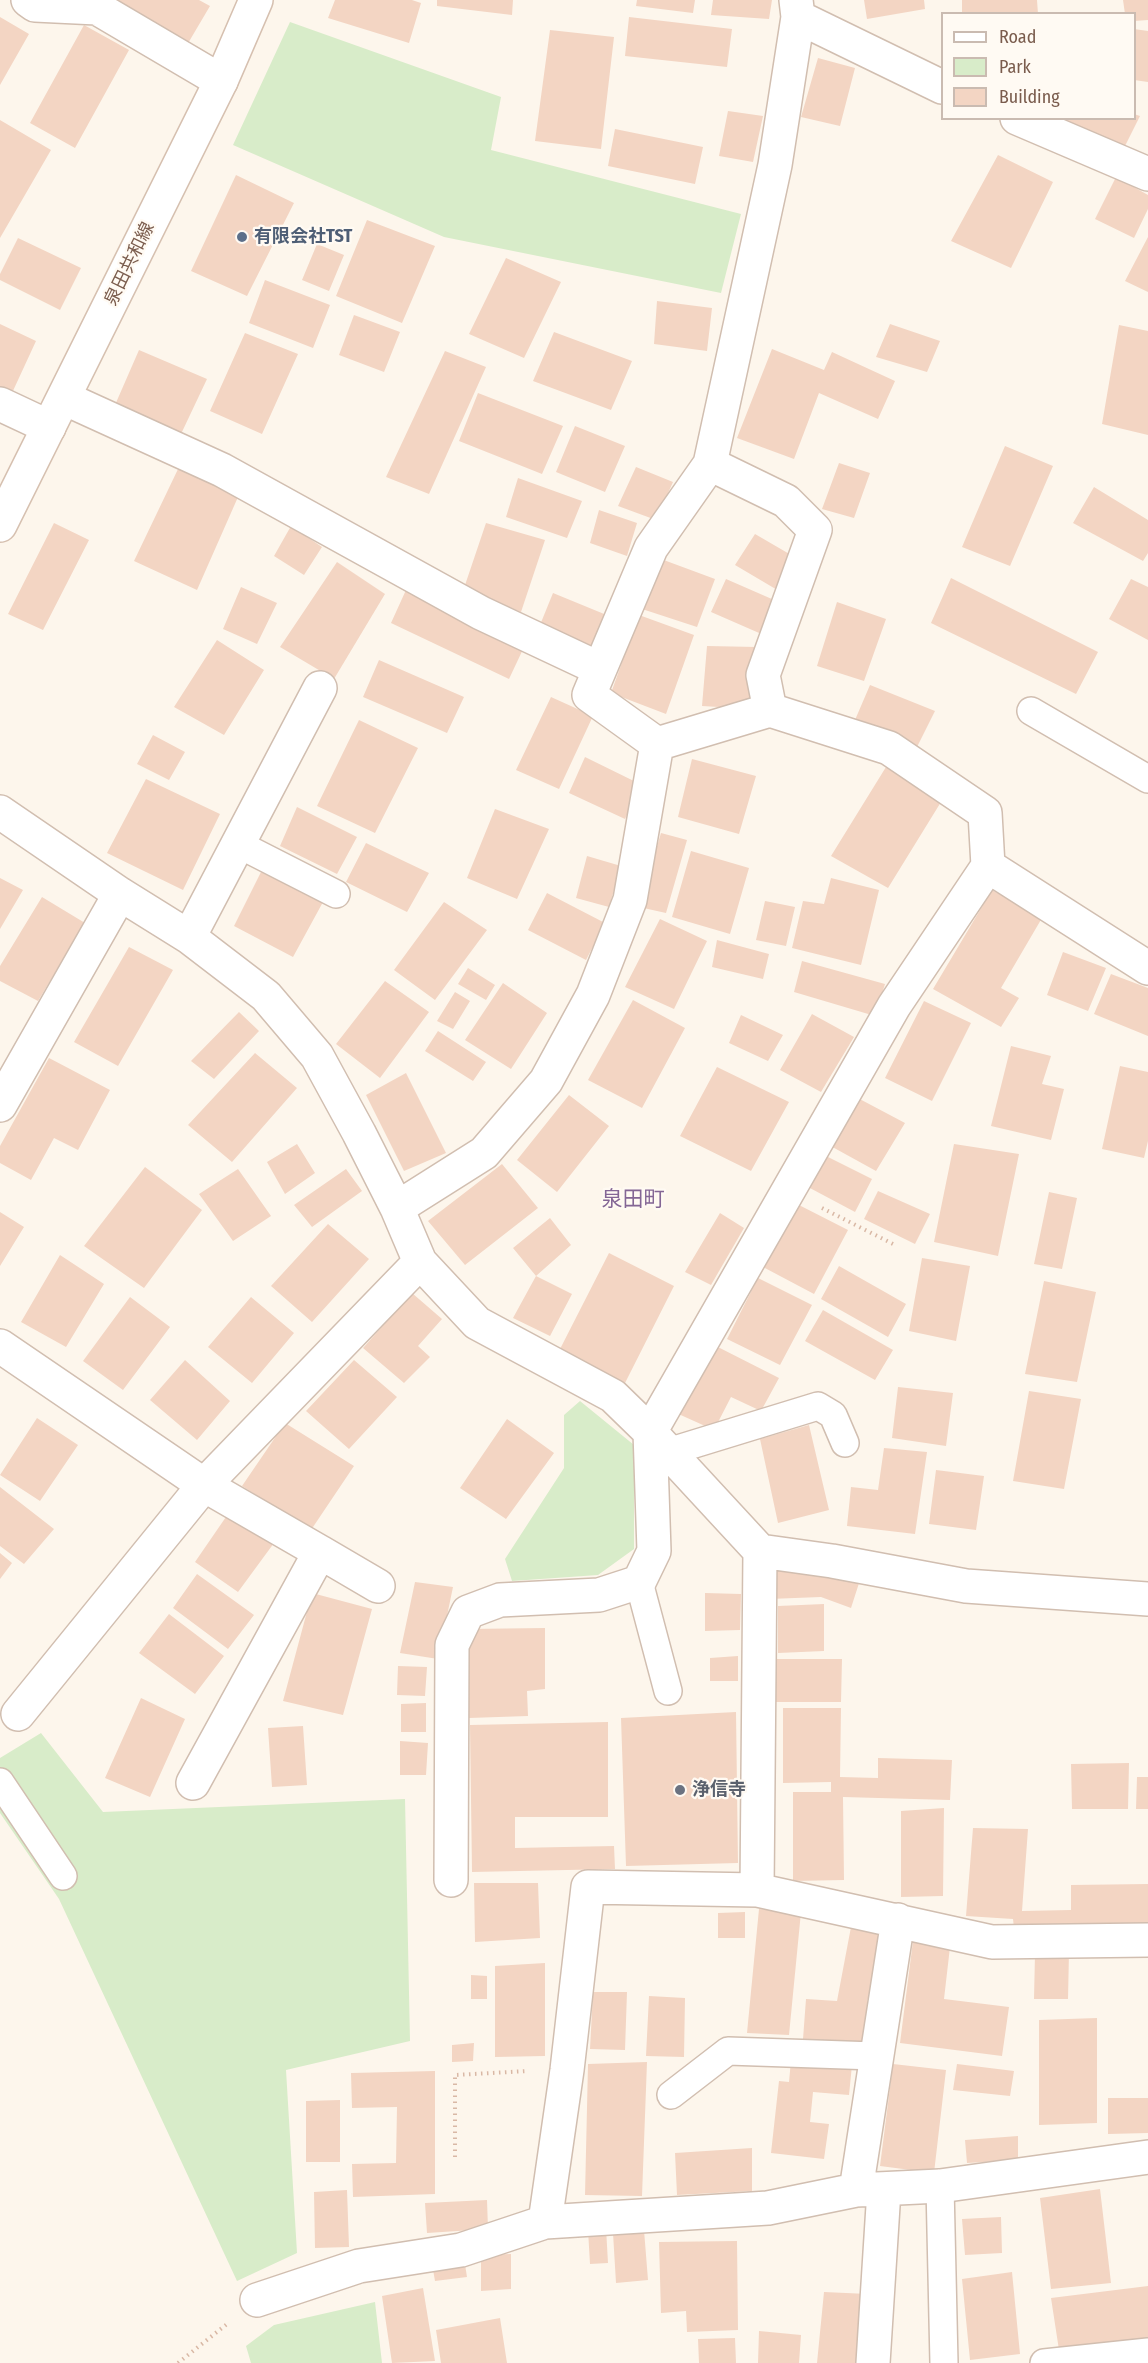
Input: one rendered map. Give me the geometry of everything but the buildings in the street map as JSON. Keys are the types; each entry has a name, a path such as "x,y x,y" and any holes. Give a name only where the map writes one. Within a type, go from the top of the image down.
{"street":[{"path":"28,0 35,5 97,8 221,81"},
{"name":"泉田共和線","path":"0,525 221,81 256,0"},
{"path":"657,744 589,695 651,548 710,464 775,165 797,9 941,86"},
{"path":"1022,120 1148,174"},
{"path":"64,398 222,470 481,613 600,669"},
{"path":"0,404 49,428"},
{"path":"710,464 786,501 815,530 763,675 770,710"},
{"path":"189,937 320,688"},
{"path":"451,1880 452,1645 468,1612 500,1600 599,1595 639,1582 654,1551 659,1442 786,1191 894,1006 988,866 985,813 889,748 770,710 657,744"},
{"path":"397,1208 484,1153 546,1081 593,995 630,900 657,744"},
{"path":"0,812 120,894 189,937 266,996 317,1056 359,1132 397,1208 420,1262 477,1323 614,1396 760,1551 832,1561 966,1586 1148,1599"},
{"path":"988,866 1148,968"},
{"path":"0,1105 120,894"},
{"path":"18,1714 204,1485 420,1262"},
{"path":"0,1346 204,1485 378,1586"},
{"path":"757,1890 760,1551"},
{"path":"194,1783 320,1552"},
{"path":"545,2222 567,2070 588,1887 757,1890 992,1942 1148,1940"},
{"path":"873,2363 870,2190 875,2056 898,1920"},
{"path":"256,2300 359,2266 461,2250 545,2222 768,2208 870,2190 940,2186 1148,2157"}],"lane":[{"path":"1031,711 1148,779"},
{"path":"238,844 336,894"},
{"path":"659,1442 818,1406 833,1415 845,1443"},
{"path":"639,1582 668,1690"},
{"path":"0,1782 63,1876"},
{"path":"671,2095 728,2051 875,2056"},
{"path":"940,2186 944,2363"},
{"path":"1044,2363 1148,2352"}],"path":[{"path":"786,1191 892,1244"},
{"path":"455,2157 455,2074 567,2070"},
{"path":"178,2363 256,2300"}],"green space":[{"path":"290,22 501,97 491,150 741,214 721,293 444,237 233,145"},
{"path":"580,1401 634,1445 634,1549 598,1575 512,1581 505,1559 564,1468 564,1415"},
{"path":"41,1733 103,1812 405,1799 410,2041 286,2070 297,2253 237,2281 59,1899 0,1813 0,1758"},
{"path":"375,2302 382,2363 251,2363 246,2346 274,2325"}],"place":[{"name":"有限会社TST","path":"242,237"},
{"name":"浄信寺","path":"680,1790"}],"district":[{"name":"泉田町","path":"633,1200"}]}
